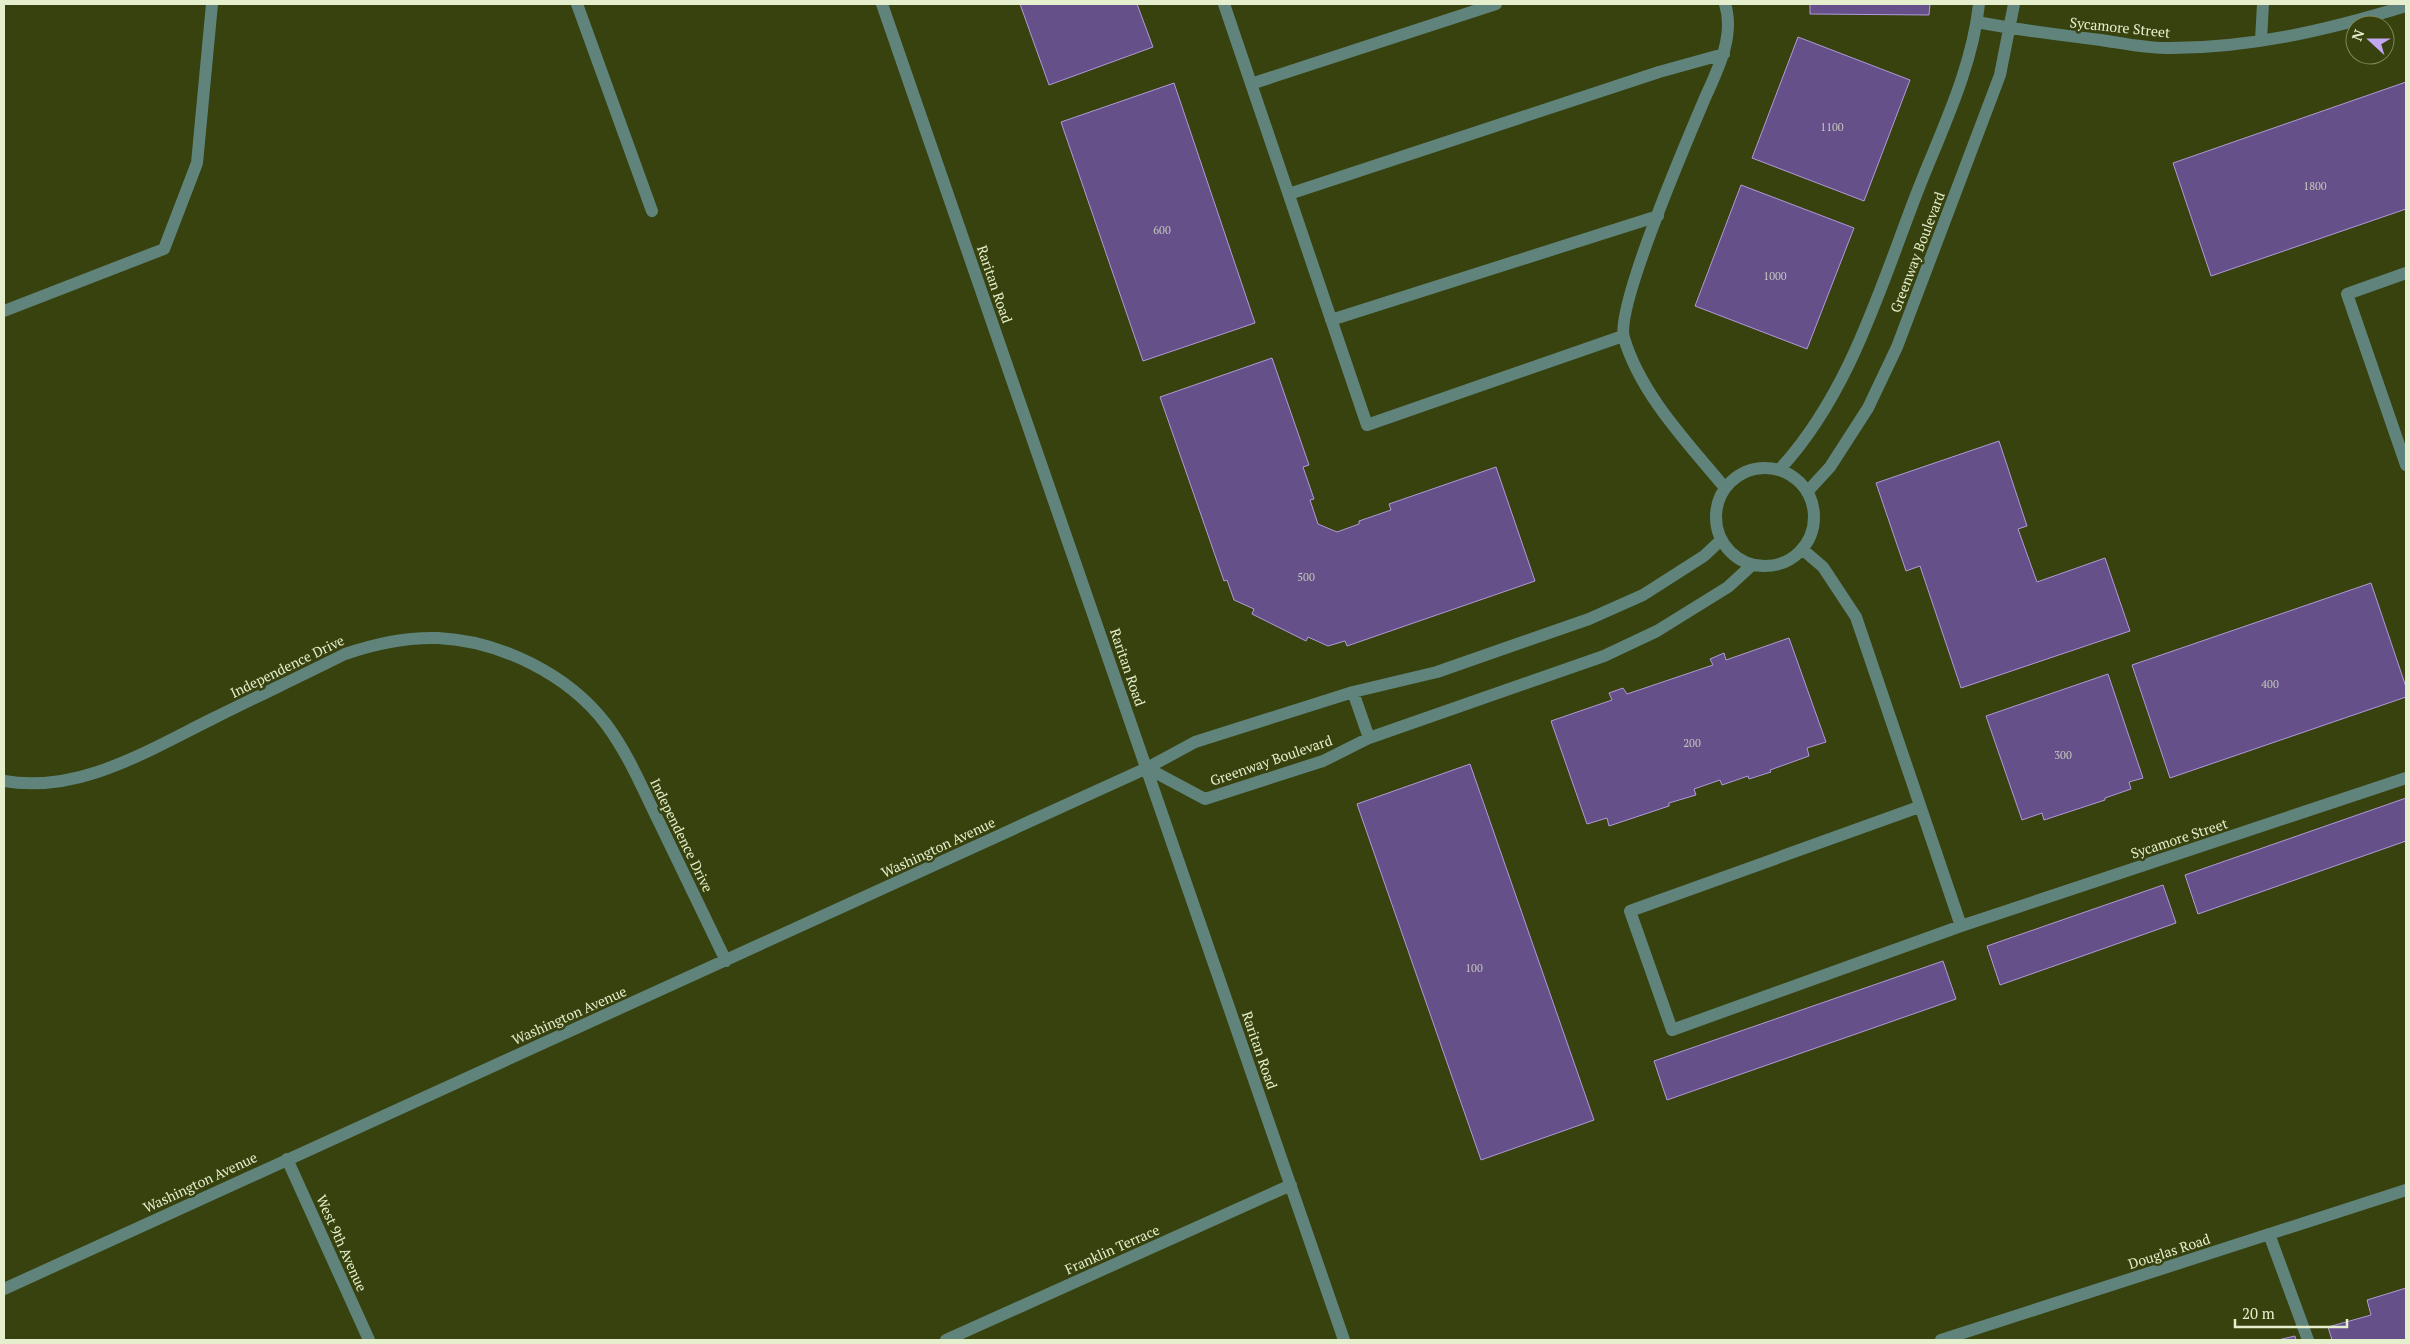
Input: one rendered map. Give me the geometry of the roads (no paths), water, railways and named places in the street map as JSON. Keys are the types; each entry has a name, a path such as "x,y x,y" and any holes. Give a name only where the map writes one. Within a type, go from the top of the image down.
{"street":[{"path":"4,312 164,249 196,163 212,4"},
{"path":"577,4 652,211"},
{"name":"Raritan Road","path":"882,4 1344,1340"},
{"path":"1224,4 1368,425 1623,336"},
{"path":"1251,84 1496,4"},
{"path":"1725,4 1728,15 1724,54 1658,216 1626,304 1623,336 1650,397 1725,488"},
{"name":"Greenway Boulevard","path":"1779,470 1802,446 1836,390 1864,329 1968,62 1979,4"},
{"name":"Greenway Boulevard","path":"1807,492 1830,466 1868,408 1897,346 2000,75 2011,28 2014,4"},
{"path":"2262,40 2263,4"},
{"name":"Sycamore Street","path":"1977,22 2163,48 2231,45 2262,40 2352,22 2406,6"},
{"path":"1289,194 1659,72 1724,54"},
{"path":"1332,320 1658,216"},
{"path":"2406,273 2348,294 2406,465"},
{"path":"1764,468 1779,470 1800,482 1807,492 1813,506 1814,522 1810,536 1802,549 1790,558 1777,564 1752,565 1737,558 1721,540 1716,514 1725,488 1736,477 1749,470 1764,468"},
{"path":"1147,768 1195,742 1353,692 1437,672 1589,619 1643,595 1704,556 1721,540"},
{"path":"1802,549 1822,567 1856,618 1961,926"},
{"name":"Greenway Boulevard","path":"1147,768 1205,799 1324,761 1369,738 1604,656 1657,631 1728,587 1752,565"},
{"name":"Independence Drive","path":"4,781 40,784 84,777 109,768 345,654 368,646 415,639 439,638 486,646 531,663 555,678 571,689 605,723 631,762 726,961"},
{"path":"1353,692 1369,738"},
{"name":"Washington Avenue","path":"4,1289 1147,768"},
{"name":"Sycamore Street","path":"1919,807 1630,911 1672,1030 1961,926 2406,778"},
{"name":"West 9th Avenue","path":"287,1159 369,1340"},
{"name":"Franklin Terrace","path":"946,1340 1291,1185"},
{"name":"Douglas Road","path":"1941,1340 2406,1190"},
{"path":"2269,1234 2308,1340"}]}
